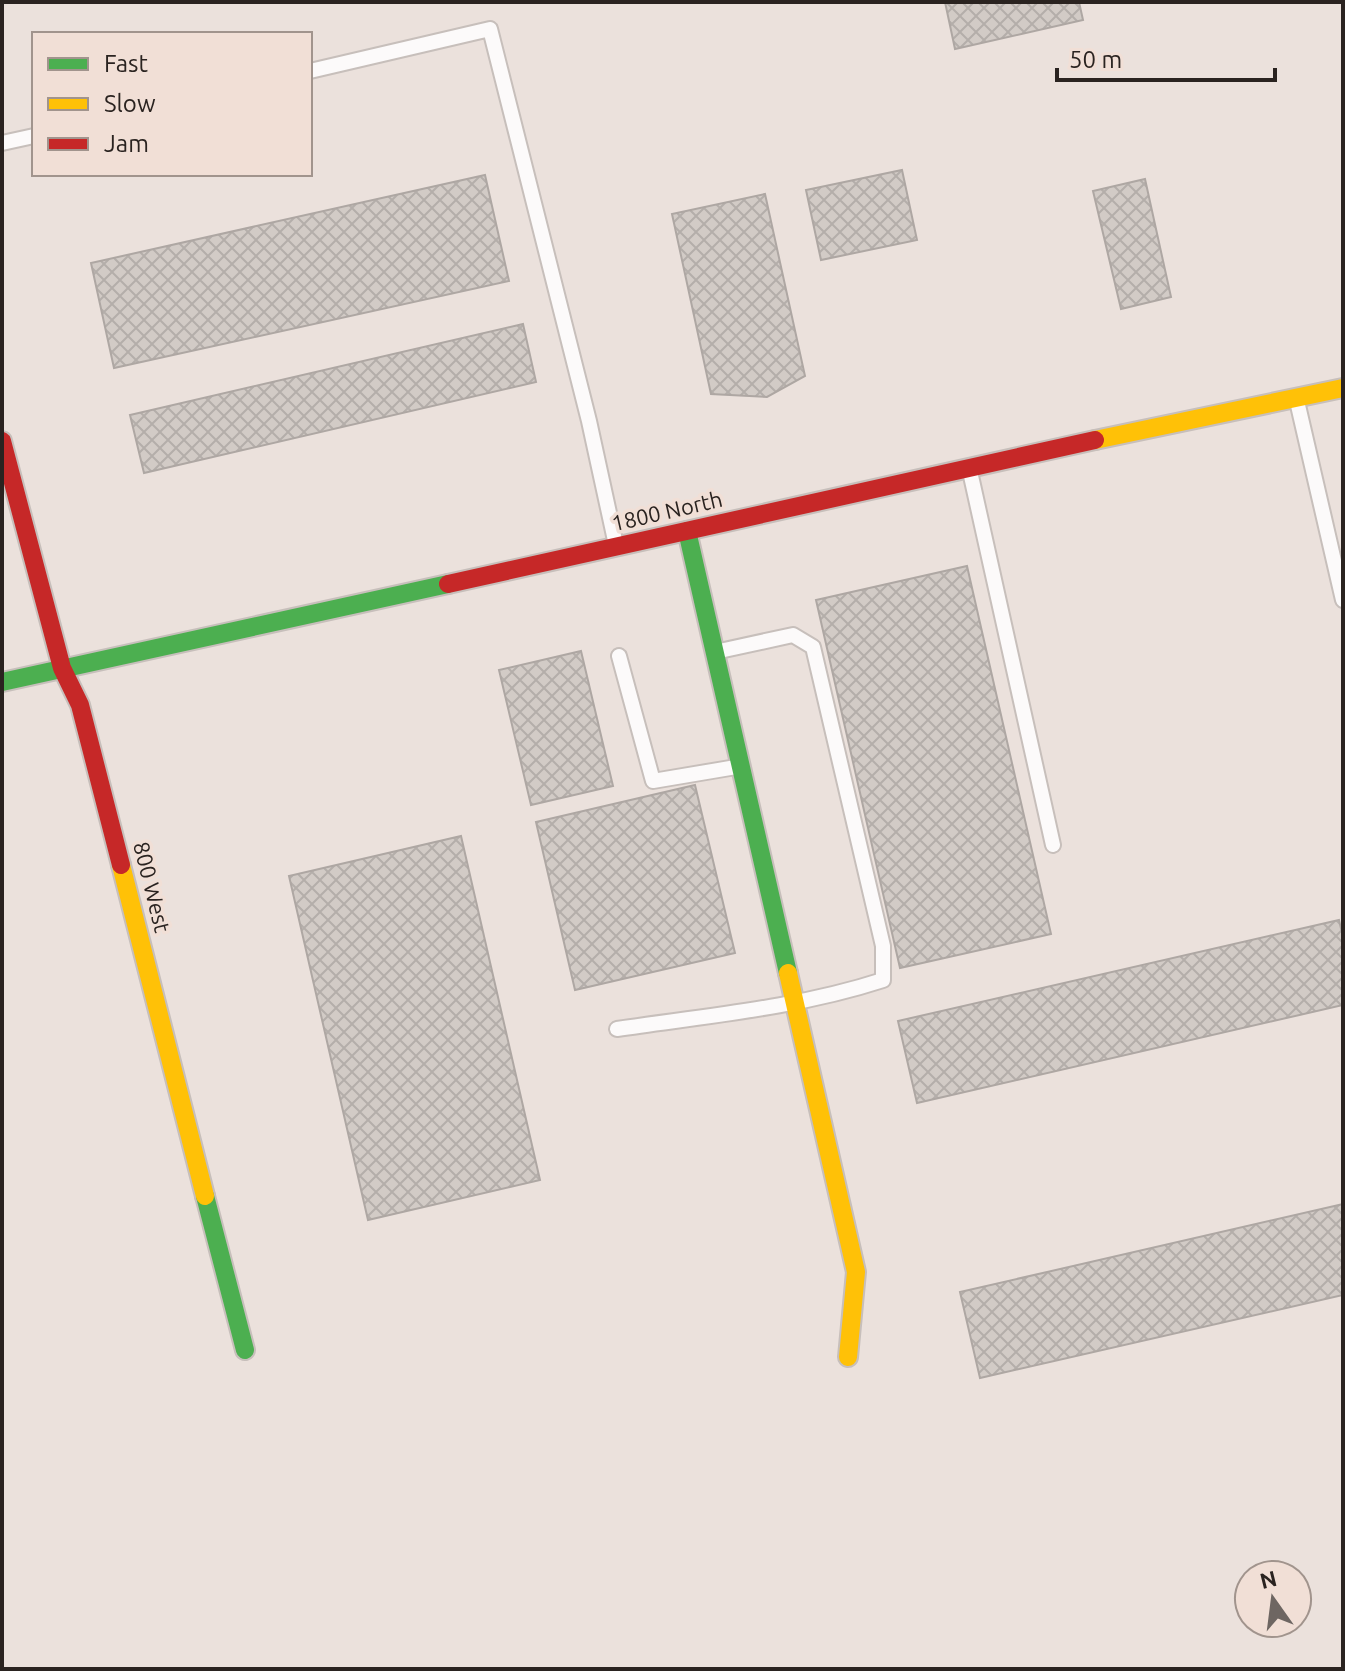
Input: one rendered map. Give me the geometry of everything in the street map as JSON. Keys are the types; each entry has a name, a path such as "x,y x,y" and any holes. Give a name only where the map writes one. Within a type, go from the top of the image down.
{"street":[{"name":"1800 North","path":"2,682 969,467 1343,388"},
{"name":"800 West","path":"2,441 62,668 80,705 245,1350"},
{"path":"687,531 856,1272 848,1357"}],"lane":[{"path":"312,71 490,29 589,421 616,547"},
{"path":"2,143 32,136"},
{"path":"1297,399 1343,600"},
{"path":"969,467 1053,845"},
{"path":"617,1029 795,1003 883,980 883,946 813,647 793,635 715,652"},
{"path":"619,656 653,781 741,767"}],"building":[{"path":"945,2 1079,2 1083,20 955,49"},
{"path":"902,170 917,240 821,260 806,190"},
{"path":"485,175 509,281 114,368 91,263"},
{"path":"1145,179 1171,297 1121,309 1093,191"},
{"path":"765,194 805,376 767,397 711,394 672,214"},
{"path":"523,324 536,382 144,473 130,415"},
{"path":"967,566 1051,934 900,968 816,600"},
{"path":"581,651 613,786 531,805 499,670"},
{"path":"695,785 735,953 575,990 536,822"},
{"path":"461,836 540,1180 368,1220 289,876"},
{"path":"1339,920 1343,937 1343,1005 917,1103 898,1021"},
{"path":"1343,1204 1343,1295 980,1378 960,1292"}],"traffic: fast":[{"path":"687,531 788,973"},
{"path":"2,682 448,584"},
{"path":"205,1196 245,1350"}],"traffic: slow":[{"path":"1095,440 1343,388"},
{"path":"121,865 205,1196"},
{"path":"788,973 856,1272 848,1357"}],"traffic: jam":[{"path":"448,584 1095,440"},
{"path":"2,441 62,668 80,705 121,865"}]}
